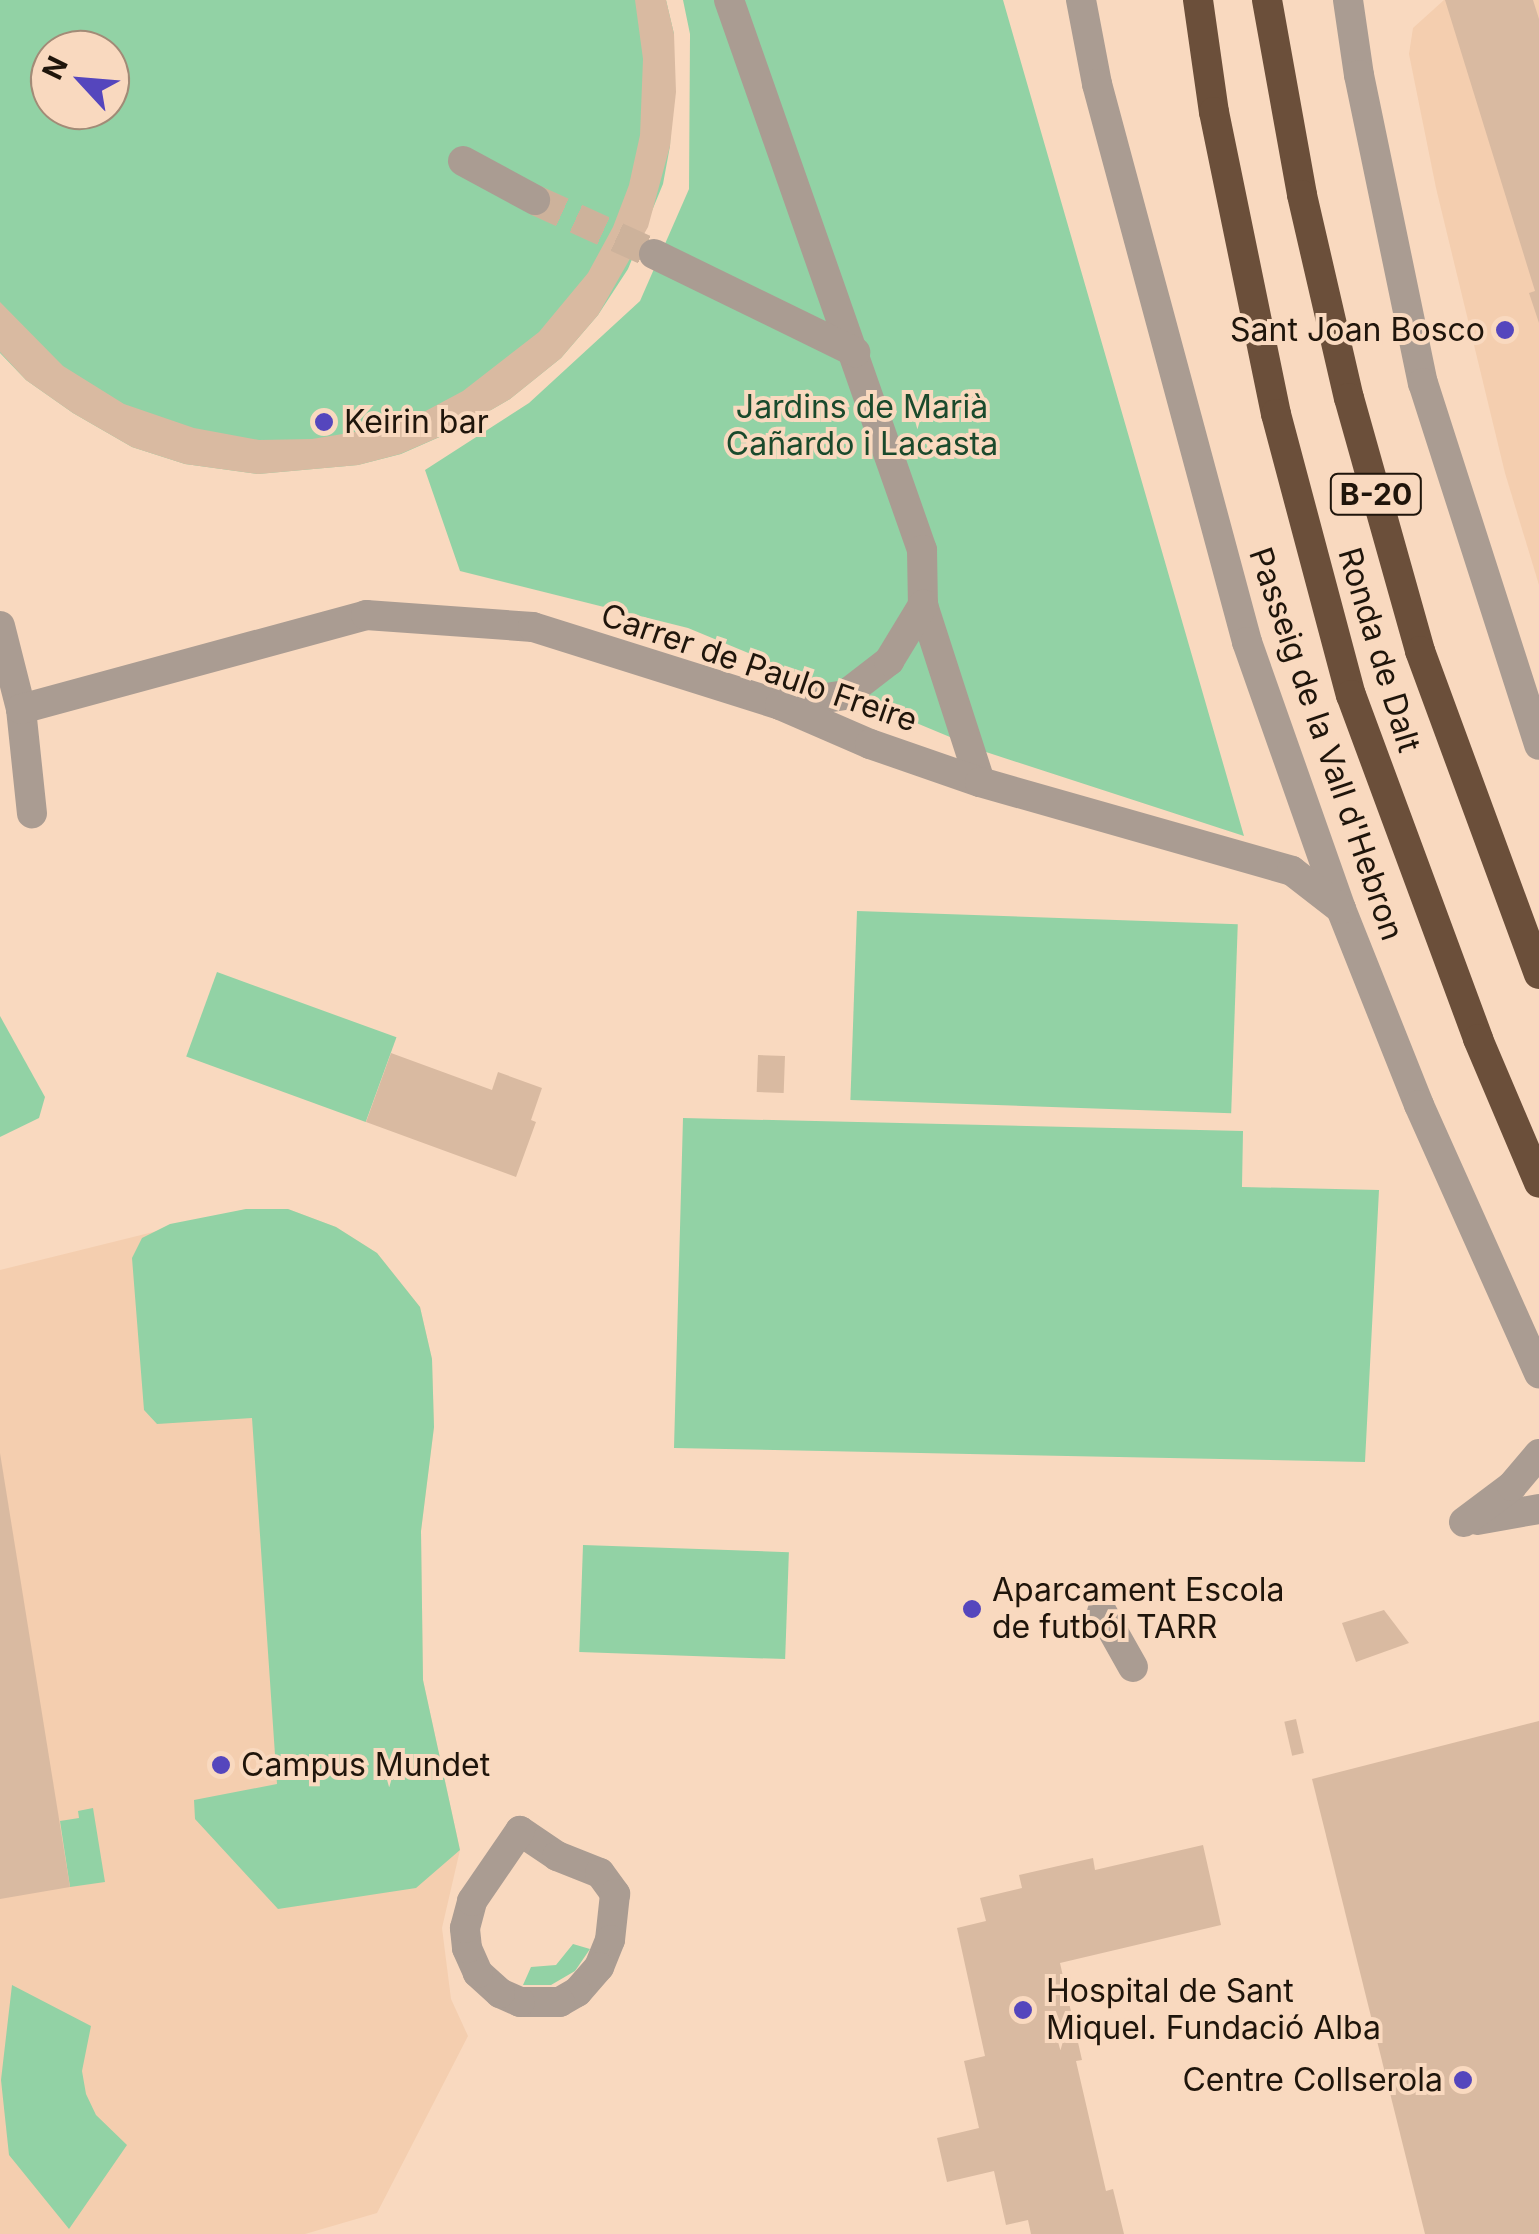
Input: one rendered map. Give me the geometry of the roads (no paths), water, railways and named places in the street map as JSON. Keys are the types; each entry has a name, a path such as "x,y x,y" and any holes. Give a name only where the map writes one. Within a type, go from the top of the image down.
{"highway":[{"path":"1182,0 1214,112"},
{"name":"Ronda de Dalt","path":"1198,0 1214,112 1276,414 1351,695 1478,1039 1539,1183"},
{"name":"Ronda de Dalt","path":"1267,0 1302,196 1348,398 1420,651 1539,974"}],"street":[{"path":"728,0 922,550 923,605 980,782"},
{"name":"Passeig de la Vall d'Hebron","path":"1081,0 1097,84 1247,642 1340,908 1419,1105 1539,1373"},
{"path":"1348,0 1359,76 1424,382 1539,744"},
{"path":"463,161 536,200"},
{"path":"654,254 854,352"},
{"path":"780,705 845,695 889,661 923,605"},
{"name":"Carrer de Paulo Freire","path":"21,710 366,615 533,627 780,705 870,744 980,782 1292,871 1340,908"},
{"path":"0,626 21,710 32,814"},
{"path":"1539,1454 1512,1486 1464,1522 1523,1508 1539,1509"},
{"path":"1102,1612 1133,1667"},
{"path":"520,1831 541,1848 600,1873 616,1894 610,1940 590,1980 560,2002 520,2002 488,1985 467,1948 465,1928 472,1901 520,1831"}],"tunnel":[{"path":"535,200 654,254"}],"place":[{"name":"Sant Joan Bosco","path":"1505,330"},
{"name":"Keirin bar","path":"324,422"},
{"name":"Aparcament Escola de futból TARR","path":"972,1609"},
{"name":"Campus Mundet","path":"221,1765"},
{"name":"Hospital de Sant Miquel. Fundació Alba","path":"1023,2010"},
{"name":"Centre Collserola","path":"1463,2080"}],"park label":[{"name":"Jardins de Marià Cañardo i Lacasta","path":"862,426"}]}
